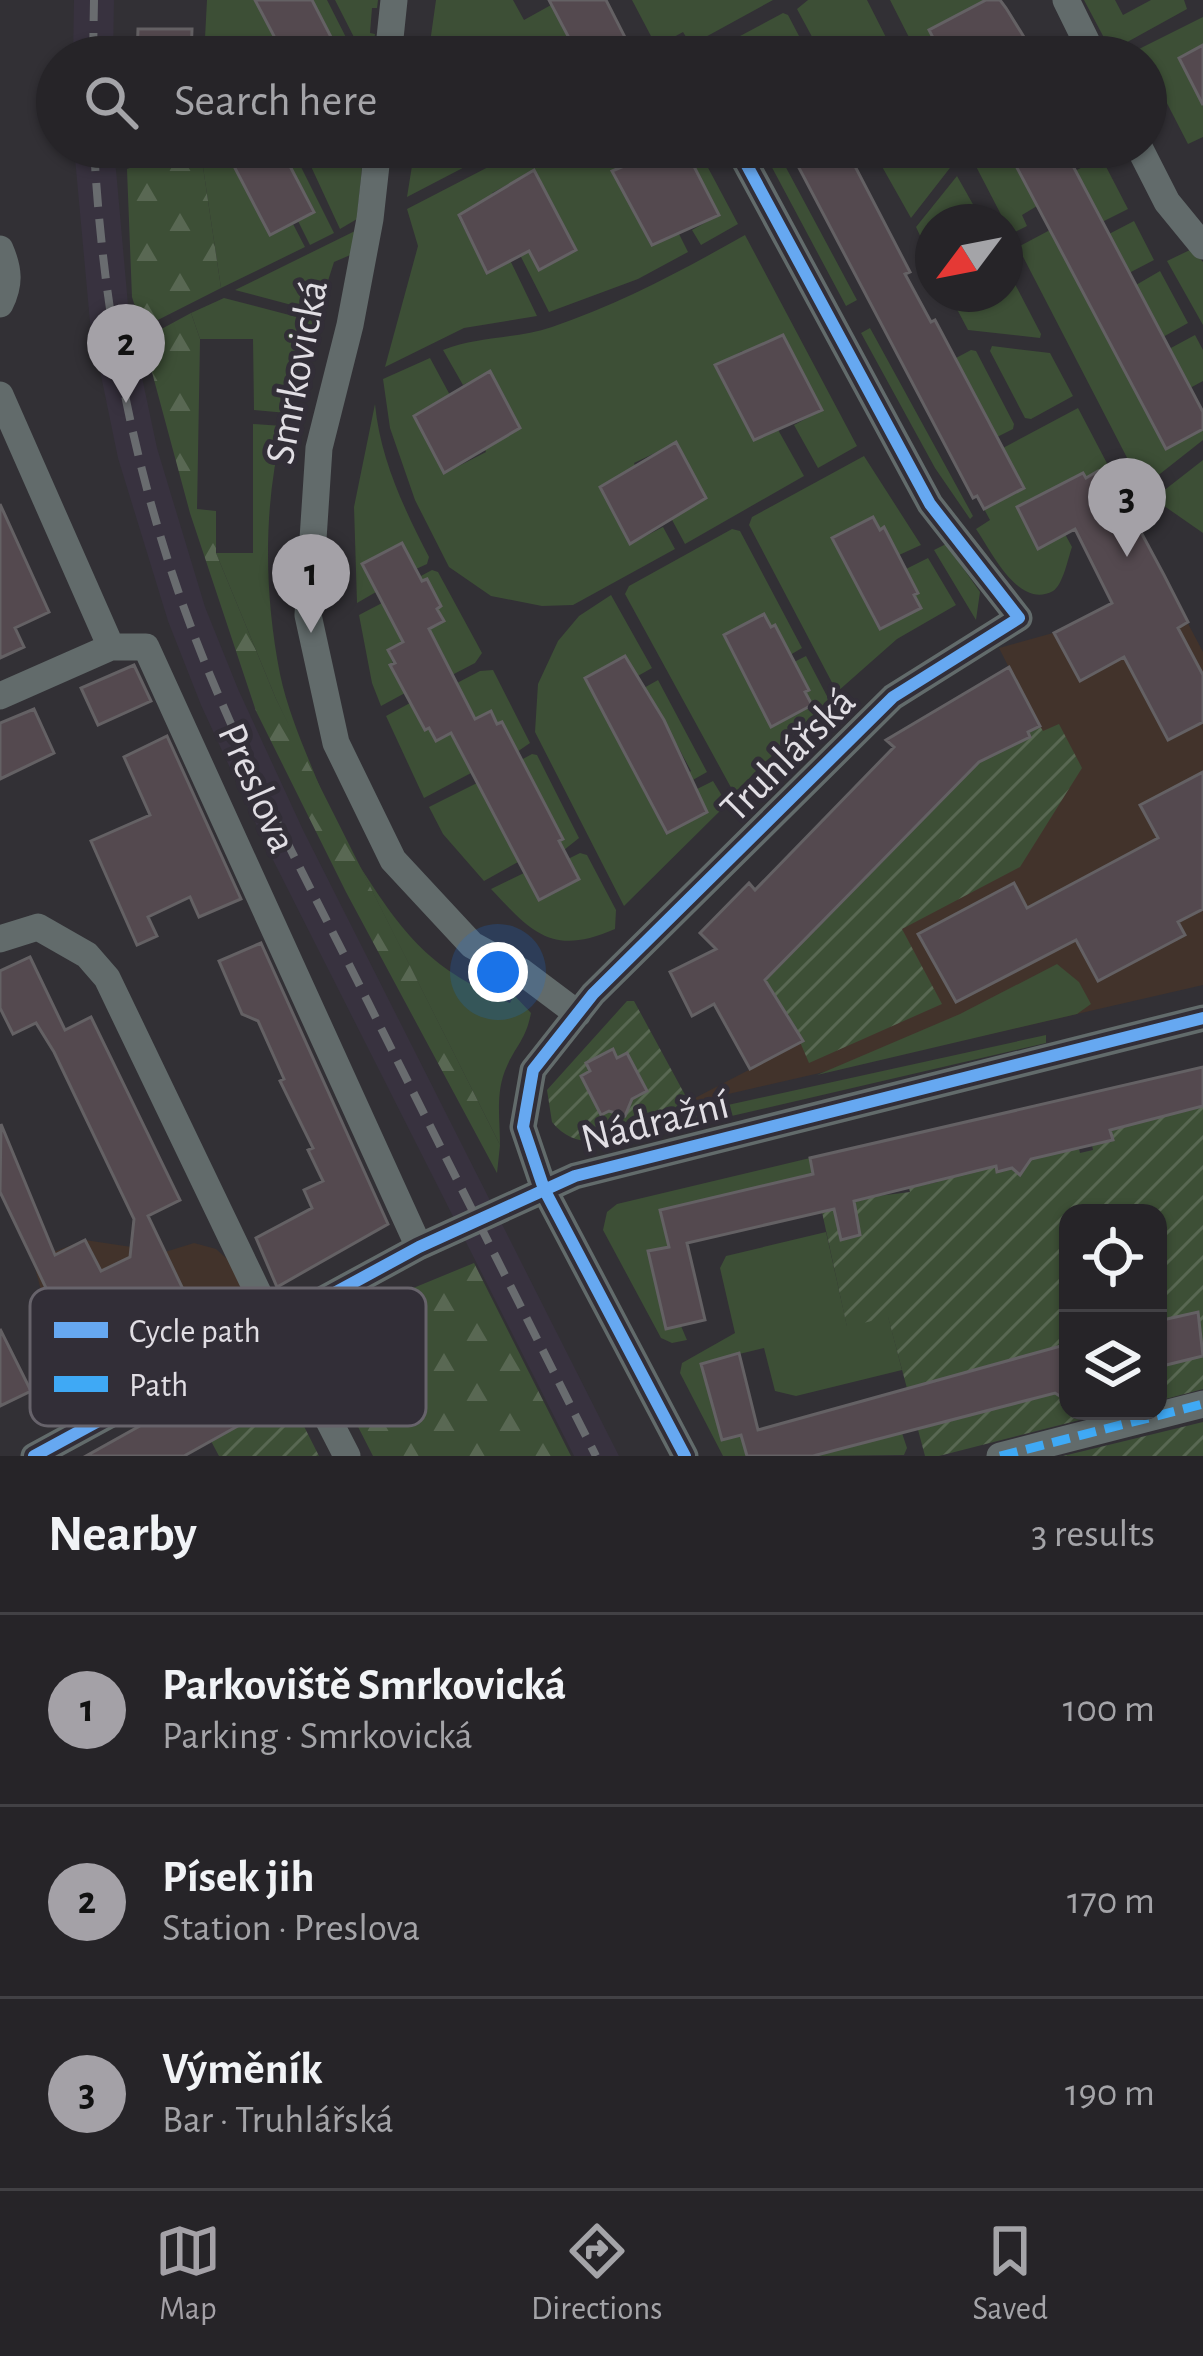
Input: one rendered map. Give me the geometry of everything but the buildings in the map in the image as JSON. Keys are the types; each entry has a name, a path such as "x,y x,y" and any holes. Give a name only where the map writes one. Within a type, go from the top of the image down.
{"street":[{"path":"390,36 394,0"},
{"path":"1066,0 1084,36"},
{"name":"Smrkovická","path":"376,168 350,326 319,448 308,615 336,743 393,860 472,945 522,972 578,1013"},
{"name":"Truhlářská","path":"685,1456 544,1189 523,1127 533,1070 578,1013 893,697 1019,618 930,504 748,168"},
{"path":"1150,168 1167,202 1203,246"},
{"path":"0,249 9,269 0,304"},
{"path":"0,394 111,646 0,696"},
{"name":"Preslova","path":"111,646 146,647 419,1247"},
{"path":"0,939 38,927 87,955 107,978 258,1288"},
{"name":"Nádražní","path":"343,1288 419,1247 575,1176 1203,1018"},
{"path":"1000,1456 1203,1403"},
{"name":"Nádražní","path":"34,1456 89,1426"},
{"path":"331,1426 347,1456"}],"shaded area":[{"path":"74,0 114,0 113,36 73,36"},
{"path":"76,168 116,168 129,316 157,448 205,607 303,830 619,1456 574,1456 267,848 168,621 118,458 90,322"},
{"path":"1134,521 1203,652 1203,985 698,1101 695,1098 802,1042 788,1014 783,1016 776,975 798,953 794,949 814,931 817,934 848,901 845,898 852,889 867,882 913,829 916,832 1043,735 999,648 1053,633 1127,595 1122,585 1107,593 1090,562 1099,540"},
{"path":"85,1240 165,1252 194,1243 216,1249 235,1266 245,1288 40,1288 33,1260"}],"green space":[{"path":"207,0 255,0 274,36 205,36"},
{"path":"312,0 327,0 345,36 330,36"},
{"path":"335,0 378,0 377,8 372,8 370,33 375,36 353,36"},
{"path":"436,0 513,0 524,20 551,5 567,36 431,36"},
{"path":"632,0 773,0 707,36 683,32 651,36"},
{"path":"808,0 867,0 885,36 812,36 797,9"},
{"path":"890,0 987,0 959,36 908,36"},
{"path":"1084,0 1115,0 1123,15 1151,0 1184,0 1187,9 1138,36 1103,36"},
{"path":"783,13 799,36 740,36"},
{"path":"1203,17 1203,46 1179,59 1203,103 1203,137 1188,144 1167,103 1165,36"},
{"path":"203,168 234,168 270,235 293,224 305,247 221,288"},
{"path":"203,168 221,288 142,328 132,297 127,169"},
{"path":"291,168 302,168 334,233 310,245 298,221 315,211"},
{"path":"312,168 362,168 357,219 340,229"},
{"path":"412,168 463,168 407,197"},
{"path":"486,168 622,168 613,172 651,246 678,232 688,252 638,279 549,312 520,255 528,251 533,171 458,217 487,273 510,260 537,316 464,328 385,367 418,246 407,209"},
{"path":"695,168 708,168 738,224 701,245 692,230 719,215"},
{"path":"772,168 786,168 857,300 846,306"},
{"path":"883,168 950,168 922,204 915,204 911,218"},
{"path":"977,168 1017,168 1037,206 1023,214 1023,204 995,204"},
{"path":"1107,168 1128,209 1102,222 1075,171"},
{"path":"957,176 973,204 934,204"},
{"path":"1134,221 1154,260 1129,273 1109,234"},
{"path":"357,230 355,253 334,262 318,312 235,290"},
{"path":"1050,230 1165,448 1203,429 1203,440 1151,481 1137,477 1023,257 1023,244"},
{"path":"745,235 857,446 818,468 794,425 822,410 742,351 715,367 753,440 777,428 804,476 685,544 671,518 706,498 676,443 634,463 636,468 600,488 630,544 663,527 675,549 573,605 542,606 491,596 449,567 415,500 390,428 383,379 430,358 451,397 414,417 445,473 520,427 490,372 463,385 443,350 539,331 577,318 651,286"},
{"path":"1192,249 1203,262 1203,325 1167,261"},
{"path":"1160,271 1188,323 1163,337 1136,285"},
{"path":"224,298 316,322 287,413 254,410 253,339 200,339 191,313"},
{"path":"1023,300 1041,334 1040,338 968,330 958,312 1023,312"},
{"path":"191,313 200,339 197,509 216,511 216,553 276,699 500,1145 497,1173 346,892 256,711 190,513 143,339"},
{"path":"870,328 973,516 970,519 935,468 861,333"},
{"path":"1195,335 1203,350 1203,381 1190,388 1169,349"},
{"path":"992,346 1050,353 1073,396 1025,418 990,351"},
{"path":"976,351 1014,424 997,437 956,358"},
{"path":"375,404 388,463 429,557 427,564 416,569 401,543 363,564 376,592 357,603 354,507"},
{"path":"1078,408 1132,511 1081,539 1097,472 1017,508 1037,548 1065,534 1072,547 1057,588 1040,595 1028,592 1007,575 976,529 990,520 984,509 1024,487 1003,448"},
{"path":"253,424 283,426 269,518 271,612 284,691 327,805 276,699 216,553 253,553"},
{"path":"864,456 921,545 899,555 885,528 880,530 873,517 832,538 879,630 921,609 906,569 928,558 956,605 897,639 837,692 749,525 752,517"},
{"path":"1203,460 1203,533 1157,501"},
{"path":"732,529 740,531 802,648 790,655 764,615 723,635 771,727 811,706 805,693 809,690 794,662 806,656 829,700 734,793 625,594 629,586"},
{"path":"946,544 980,592 976,620 934,550"},
{"path":"438,572 482,653 475,663 452,675 429,630 444,622 427,580 419,577"},
{"path":"611,595 652,668 636,677 625,657 585,678 666,834 706,812 695,790 713,781 727,804 624,906 535,732 538,684 558,641 579,616"},
{"path":"382,603 403,642 388,651 405,693 381,706 359,615"},
{"path":"493,670 530,743 517,752 491,712 476,719 457,683"},
{"path":"658,680 707,772 691,781 687,774 691,771 677,745 673,746 650,694 642,689"},
{"path":"410,703 424,730 429,728 436,741 451,733 471,773 424,798 386,716"},
{"path":"1059,724 1082,768 1020,867 902,929 942,1004 809,1063 788,1014 784,1016 763,978 816,930 812,925 866,879 863,874 976,764 1029,737 1028,732 1040,726 1043,731"},
{"path":"537,755 579,838 564,850 559,842 563,839 521,760"},
{"path":"477,783 518,862 484,881 443,834 429,807"},
{"path":"587,855 616,910 615,929 575,940 546,936 519,918 491,889 524,873 539,900 579,880 568,859"},
{"path":"359,865 406,931 439,963 510,1003 514,995 531,1013 501,1085 500,1145"},
{"path":"1057,964 1079,982 1091,1004 1077,1014 817,1075 960,1014"},
{"path":"627,1001 634,1001 690,1104 619,1137 583,1141 567,1135 552,1122 547,1090"},
{"path":"1046,1035 1046,1043 654,1134 652,1129 705,1110"},
{"path":"1203,1106 1203,1389 1167,1399 1167,1204 1059,1204 1059,1420 1080,1420 925,1456 888,1317 847,1327 820,1203 832,1200 860,1235 853,1196 866,1181 870,1197 910,1192 909,1188 938,1182 936,1173 994,1159 997,1171 1022,1171 1024,1158 1058,1150 1093,1150 1092,1145 1112,1140 1110,1130"},
{"path":"810,1158 813,1174 660,1210 669,1247 649,1251 687,1340 672,1343 661,1338 603,1230 607,1212 617,1204"},
{"path":"826,1232 847,1326 888,1316 902,1370 796,1396 775,1391 764,1348 702,1363 722,1439 741,1435 747,1456 723,1456 680,1373 682,1363 735,1333 720,1268 726,1256"},
{"path":"474,1263 571,1456 373,1456 358,1426 426,1426 426,1288 413,1288"},
{"path":"1203,1422 1203,1456 1063,1456"},
{"path":"238,1426 304,1426 319,1456 219,1456 211,1441"},
{"path":"902,1433 907,1448 904,1455 813,1456"}],"railway":[{"path":"93,36 94,0"},
{"path":"95,168 107,289 132,430 194,634 274,815 596,1456"}],"marked path":[{"path":"1000,1456 1203,1404"}],"cycle path":[{"path":"685,1456 544,1189 523,1127 533,1070 593,994 893,697 1019,618 930,504 748,168"},
{"path":"343,1288 419,1247 575,1176 1203,1018"},
{"path":"34,1456 89,1426"}],"place":[{"name":"Písek jih","path":"126,403"},
{"name":"Výměník","path":"1127,557"},
{"name":"Parkoviště Smrkovická","path":"311,633"}]}
